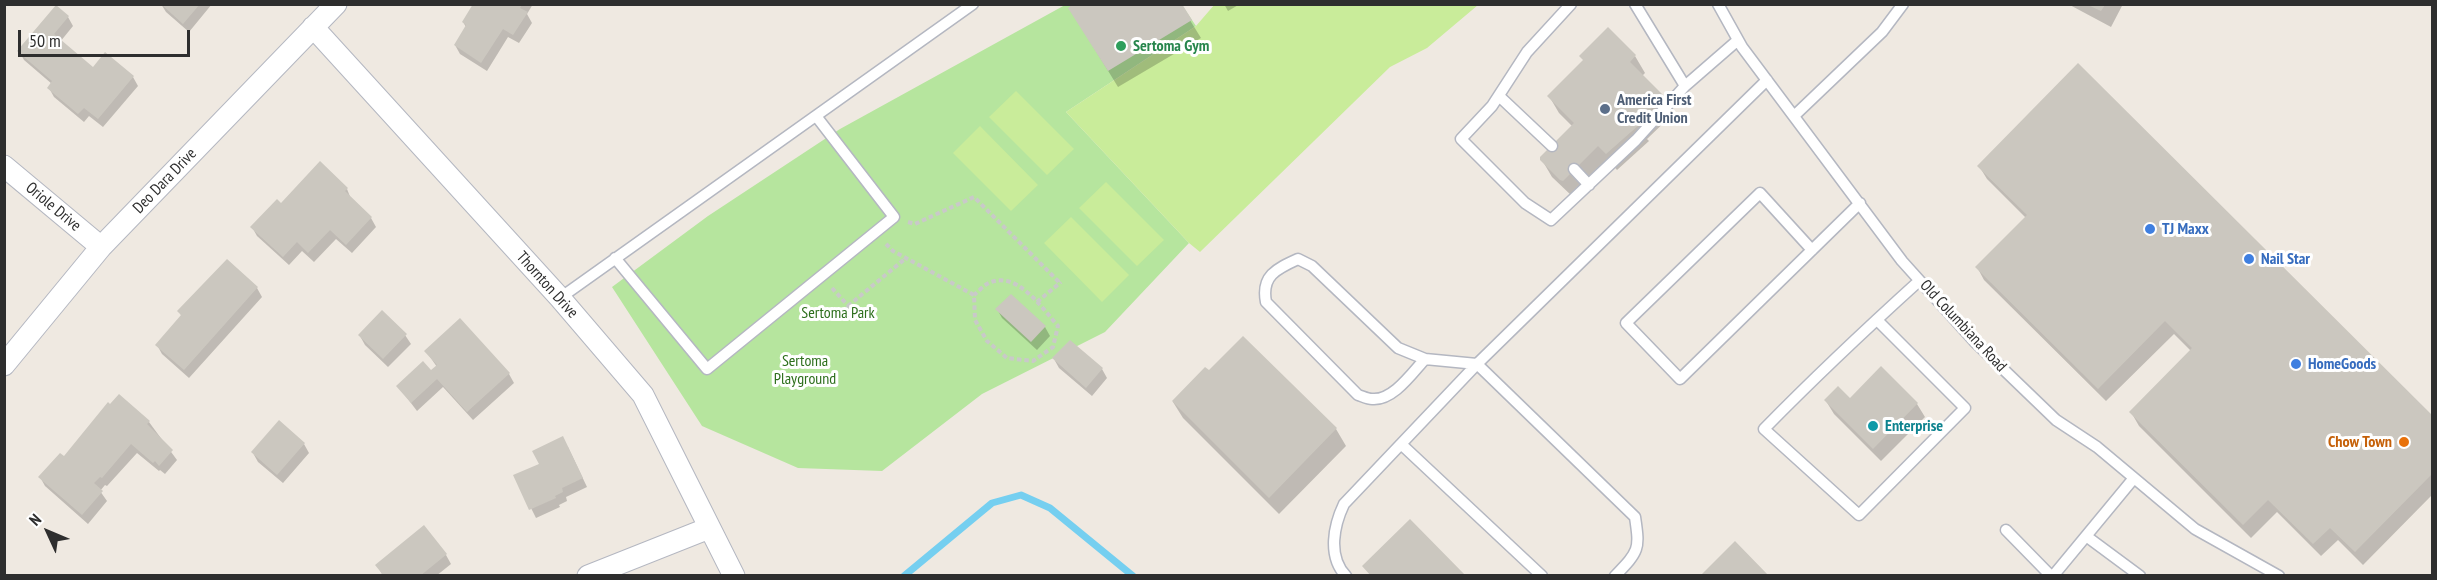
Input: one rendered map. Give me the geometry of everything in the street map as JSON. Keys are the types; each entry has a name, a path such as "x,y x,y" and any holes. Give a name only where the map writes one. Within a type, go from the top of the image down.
{"street":[{"name":"Deo Dara Drive","path":"4,365 101,247 336,4"},
{"name":"Thornton Drive","path":"313,27 560,298 642,395 734,576"},
{"name":"Oriole Drive","path":"4,166 101,247"},
{"path":"588,576 709,528"}],"lane":[{"path":"560,298 973,4"},
{"path":"1571,4 1527,52 1499,96 1461,139 1517,195 1551,220 1636,140 1685,86 1738,40"},
{"path":"1635,4 1685,86"},
{"name":"Old Columbiana Road","path":"1718,4 1738,40 1860,203 1919,280 1974,341 2056,420 2097,447 2195,529 2279,576"},
{"path":"1794,116 1882,32 1904,4"},
{"path":"1346,576 1341,571 1334,547 1335,523 1344,504 1477,364 1767,80"},
{"path":"1499,96 1552,146"},
{"path":"615,258 707,369 894,217 816,116"},
{"path":"1574,170 1589,185"},
{"path":"1812,250 1760,193 1626,323 1680,378 1812,250 1860,203"},
{"path":"1425,359 1403,383 1387,396 1372,400 1358,394 1266,302 1265,282 1279,268 1298,259 1312,266 1398,348 1425,359 1477,364 1635,517 1638,543 1631,560 1615,576"},
{"path":"1877,320 1965,408 1859,515 1764,429 1877,320 1919,280"},
{"path":"1401,444 1542,576"},
{"path":"2006,530 2052,576 2134,478"},
{"path":"2086,536 2140,576"}],"path":[{"path":"894,217 915,224 974,197 1061,283 1037,302"},
{"path":"875,232 893,251 974,295"},
{"path":"848,306 906,258"},
{"path":"822,276 862,321"},
{"path":"1004,281 1022,286 1058,326 1053,347 1033,362 1007,358 987,341 975,320 974,295 990,282 1004,281"}],"green space":[{"path":"1215,4 1478,5 1427,48 1390,67 1200,252 1066,112 1196,26"},
{"name":"Sertoma Park","path":"1065,5 1182,5 1196,26 1066,112 1189,243 1105,332 982,394 882,471 798,468 702,426 612,287 708,216 840,129"},
{"path":"1016,91 1074,149 1047,175 989,117"},
{"path":"980,126 1038,185 1011,211 953,153"},
{"path":"1106,182 1164,240 1137,266 1079,208"},
{"path":"1071,217 1129,275 1102,302 1044,243"}],"building":[{"path":"161,4 200,4 183,24"},
{"path":"473,4 522,4 520,8 528,12 513,35 503,29 481,63 454,45 466,25 462,22"},
{"name":"Sertoma Gym","path":"1073,4 1182,4 1192,20 1108,71 1068,8"},
{"path":"56,5 69,16 54,34 93,67 105,52 134,76 98,119 84,108 78,114 47,88 52,81 17,51"},
{"path":"2088,5 2105,5 2101,11"},
{"name":"America First Credit Union","path":"1608,27 1636,55 1630,62 1664,96 1638,122 1640,124 1606,154 1598,146 1563,181 1540,160 1540,157 1574,123 1547,96 1583,60 1579,56"},
{"path":"2078,63 2432,415 2432,474 2355,552 2330,528 2313,544 2268,500 2243,525 2129,412 2192,348 2165,321 2098,389 1975,267 2027,215 1977,166"},
{"path":"320,161 348,188 345,191 372,217 346,245 330,230 308,253 297,242 283,257 250,227 277,199 281,203"},
{"path":"227,259 258,287 184,370 155,345 181,315 177,311"},
{"path":"1011,294 1046,326 1031,342 995,309"},
{"path":"382,310 407,334 383,359 358,335"},
{"path":"460,318 510,373 467,412 437,379 411,403 396,386 423,361 431,370 437,365 424,351"},
{"path":"1243,336 1337,428 1269,498 1172,401 1205,367 1209,370"},
{"path":"1070,340 1103,368 1086,388 1052,358"},
{"name":"Enterprise","path":"1881,366 1918,403 1873,449 1824,400 1838,386 1850,398"},
{"path":"119,394 150,421 147,424 173,450 159,466 131,444 102,478 100,477 94,483 103,491 82,515 38,477 60,453 64,456 108,402 110,404"},
{"path":"279,420 305,443 277,475 251,452"},
{"path":"563,436 583,478 562,488 563,492 555,496 556,498 529,510 513,475 539,464 532,451"},
{"path":"1410,519 1466,576 1371,576 1362,566"},
{"path":"424,525 447,554 420,576 384,576 375,565"},
{"path":"1735,541 1769,576 1700,576"}],"waterway":[{"path":"904,576 992,503 1021,495 1050,508 1133,576"}],"place":[{"name":"Sertoma Gym","path":"1121,46"},
{"name":"America First Credit Union","path":"1605,109"},
{"name":"TJ Maxx","path":"2150,229"},
{"name":"Nail Star","path":"2249,259"},
{"name":"HomeGoods","path":"2296,364"},
{"name":"Enterprise","path":"1873,426"},
{"name":"Chow Town","path":"2404,442"}],"park label":[{"name":"Sertoma Playground","path":"805,370"}]}
